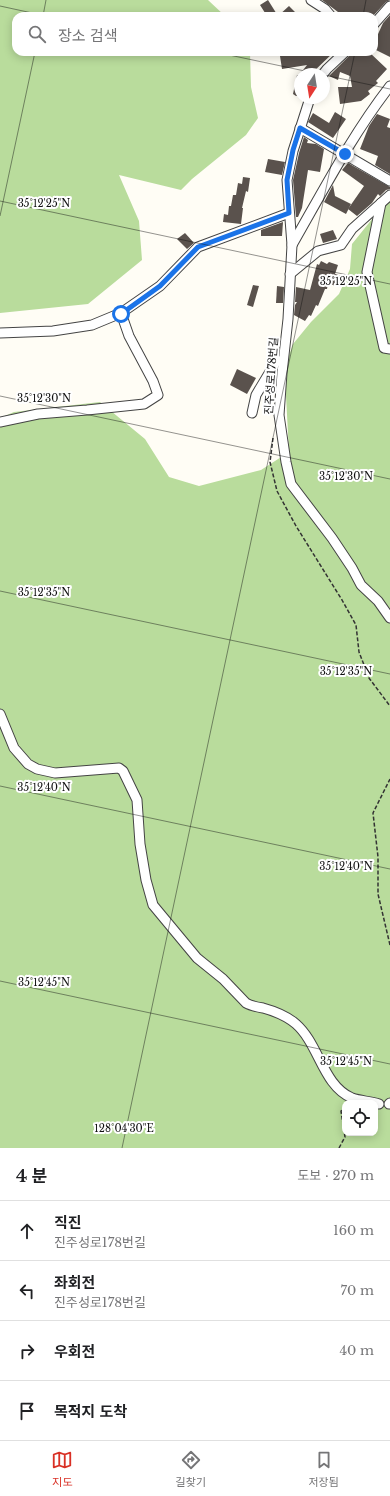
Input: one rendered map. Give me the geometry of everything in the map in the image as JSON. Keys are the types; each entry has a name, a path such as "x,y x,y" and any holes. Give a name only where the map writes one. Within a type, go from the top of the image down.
{"street":[{"path":"311,0 328,12"},
{"path":"378,20 390,6"},
{"path":"328,68 341,56"},
{"name":"진주성로178번길","path":"292,245 373,108 390,86"},
{"name":"진주성로178번길","path":"308,104 293,150 287,180 292,245 288,319 279,415 286,462 291,484 332,538 352,568 361,585 378,601 390,618"},
{"path":"300,128 390,181"},
{"path":"290,274 318,251 341,244 352,229 390,195"},
{"path":"381,203 367,272 384,348 390,349"},
{"path":"0,333 53,331 92,326 121,314 160,286 198,247 289,213"},
{"path":"0,422 38,414 144,404 158,395 153,381 129,336 121,314"},
{"path":"252,413 256,395 277,360"},
{"path":"0,714 14,748 28,764 38,770 55,772 119,768 124,771 137,800 141,851 146,880 153,905 198,958 223,979 246,1003 264,1008 286,1017 300,1028 314,1047 328,1076 336,1087 352,1098 379,1104"}],"path":[{"path":"274,433 270,462 277,491 296,526 356,625 359,652 369,678 390,706"},
{"path":"390,779 374,813 378,857 378,894 390,945"},
{"path":"339,1148 345,1136"}],"green space":[{"path":"0,0 208,0 221,12 12,12 12,56 250,56 251,87 258,118 246,135 192,179 181,190 119,175 139,221 142,260 88,304 0,313"},
{"path":"390,201 390,1148 0,1148 0,418 14,412 100,402 145,439 169,477 199,486 261,470 289,452 286,364 293,344 311,322 339,294 350,269 352,244 385,203"}],"building":[{"path":"268,0 276,12 264,12 260,5"},
{"path":"322,0 390,0 377,12 338,12"},
{"path":"289,6 295,12 282,12"},
{"path":"390,15 390,57 378,51 378,34 383,23"},
{"path":"280,56 330,56 317,68 305,68 307,65 282,69"},
{"path":"349,56 373,56 387,69 376,81 378,83 368,91 370,94 361,101 340,104 338,87 352,87 350,76 340,72 338,80 330,76 330,75"},
{"path":"335,112 346,119 333,138 308,122 313,113 329,123"},
{"path":"377,114 390,119 387,127 390,128 390,174 375,165 378,156 360,149 369,126"},
{"path":"304,137 308,140 307,143 316,144 324,149 320,172 308,170 302,208 298,217 296,217 293,180"},
{"path":"268,159 285,162 282,175 265,172"},
{"path":"348,163 390,187 390,189 386,190 380,196 378,194 372,203 357,216 348,209 364,186 342,170"},
{"path":"243,177 250,178 248,192 246,191 242,208 241,224 223,222 224,214 228,215 229,206 231,206 233,195 236,195 238,183 242,184"},
{"path":"333,185 335,196 351,204 346,214 324,202"},
{"path":"283,222 282,236 261,236 261,230"},
{"path":"333,230 337,239 323,243 320,234"},
{"path":"185,233 194,243 187,249 177,239"},
{"path":"321,261 327,264 329,262 338,265 335,274 342,276 338,287 328,283 327,289 325,289 318,306 316,305 311,316 309,315 305,321 294,315 295,305 297,302 295,302 296,287 310,290 317,264 319,265"},
{"path":"253,285 259,286 253,307 247,305"},
{"path":"277,286 284,287 283,303 276,303"},
{"path":"237,369 256,378 247,394 230,385"}],"route":[{"path":"121,314 160,286 198,247 289,213 287,180 293,150 300,128 345,154"}]}
